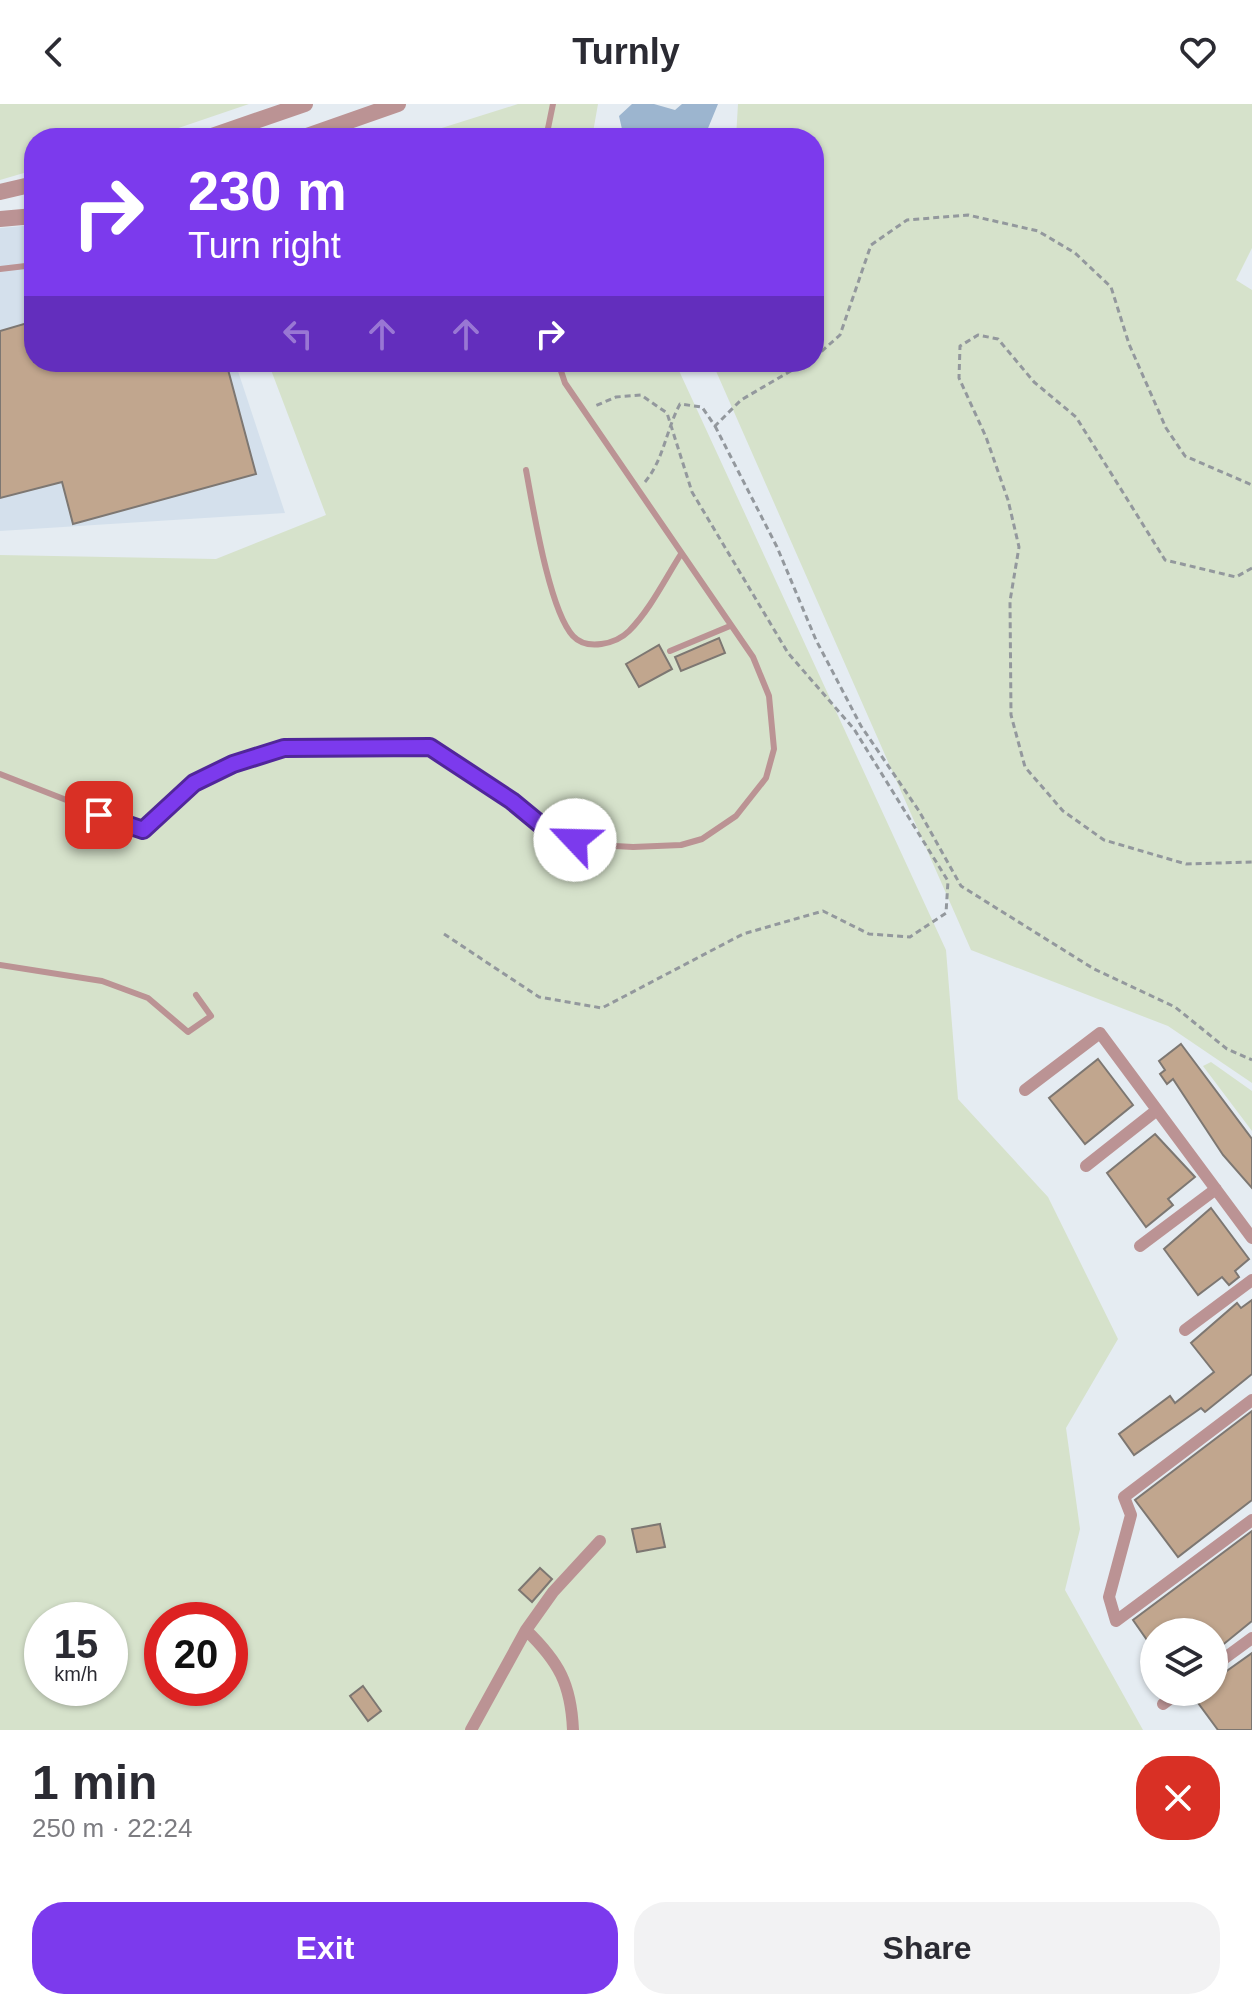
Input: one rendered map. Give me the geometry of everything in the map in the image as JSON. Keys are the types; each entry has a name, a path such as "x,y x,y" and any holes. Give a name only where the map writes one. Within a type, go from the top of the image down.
{"street":[{"path":"235,128 305,104"},
{"path":"330,128 398,104"},
{"path":"0,192 24,186"},
{"path":"0,219 24,217"},
{"path":"1025,1090 1100,1033 1252,1238"},
{"path":"1086,1166 1157,1110"},
{"path":"1140,1246 1216,1189"},
{"path":"1185,1330 1252,1280"},
{"path":"1252,1400 1124,1497 1131,1515 1109,1597 1116,1621 1252,1520"},
{"path":"471,1730 526,1630 553,1592 600,1541"},
{"path":"526,1630 551,1655 571,1695 573,1730"},
{"path":"1228,1656 1252,1638"}],"lane":[{"path":"548,128 553,104"},
{"path":"0,269 24,266"},
{"path":"0,774 143,830 194,783 233,764 284,748 430,747 512,801 552,834 597,845 681,845 702,839 736,816 766,778 774,749 769,696 753,657 638,492 565,383 561,372"},
{"path":"526,470 559,611 574,637 587,643 607,644 628,632 681,554"},
{"path":"670,651 730,626"},
{"path":"0,965 102,981 148,998 188,1032 211,1016 196,995"}],"path":[{"path":"824,349 840,335 871,245 907,220 968,215 1038,231 1075,253 1111,287 1129,344 1166,428 1185,456 1252,485"},
{"path":"1252,568 1236,577 1165,560 1076,417 1034,382 998,339 978,335 960,346 959,378 986,437 1019,547 1010,601 1011,715 1025,767 1063,811 1104,840 1186,864 1252,862"},
{"path":"715,426 741,400 789,372"},
{"path":"444,934 539,997 602,1008 743,934 823,911 869,934 910,937 946,913 948,881 854,729 788,653 692,492 667,413 641,395 616,397 584,411"},
{"path":"638,492 658,465 669,423 680,404 702,407 715,426 777,547 816,640 861,726 919,811 961,886 1094,969 1175,1007 1227,1049 1252,1060"}],"shaded area":[{"path":"24,226 24,372 238,372 285,513 0,531 0,228"}],"green space":[{"path":"0,104 249,104 178,128 24,128 24,173 0,180"},
{"path":"518,104 598,104 594,128 442,128"},
{"path":"738,104 1252,104 1252,248 1236,280 1252,290 1252,1083 1168,1026 971,950 716,372 824,372 824,128 737,128"},
{"path":"272,372 680,372 946,950 958,1099 1048,1197 1118,1339 1066,1428 1080,1529 1065,1590 1143,1730 0,1730 0,555 216,559 326,515"},
{"path":"1211,1062 1252,1091 1252,1131 1203,1066"}],"water":[{"path":"632,104 654,104 675,110 682,104 718,104 708,128 622,128 619,116"}],"building":[{"path":"24,324 24,372 229,372 256,474 73,524 62,482 0,498 0,331"},
{"path":"719,638 725,653 681,671 675,657"},
{"path":"659,645 672,669 639,687 626,664"},
{"path":"1181,1044 1252,1139 1252,1188 1223,1155 1173,1079 1167,1084 1160,1074 1165,1070 1159,1061"},
{"path":"1098,1059 1133,1105 1085,1144 1049,1098"},
{"path":"1155,1134 1195,1177 1168,1199 1173,1205 1146,1227 1107,1173"},
{"path":"1211,1208 1249,1259 1235,1271 1239,1277 1229,1285 1222,1277 1198,1295 1164,1249"},
{"path":"1252,1300 1252,1374 1205,1412 1201,1408 1134,1455 1119,1434 1170,1396 1175,1403 1214,1372 1191,1343 1237,1303 1241,1308"},
{"path":"1252,1411 1252,1500 1178,1557 1135,1500"},
{"path":"660,1524 665,1547 637,1552 632,1529"},
{"path":"1252,1531 1252,1621 1228,1641 1228,1618 1140,1618 1140,1630 1133,1620"},
{"path":"540,1568 552,1579 532,1602 519,1590"},
{"path":"1252,1653 1252,1730 1218,1730 1200,1706 1228,1706 1228,1670"},
{"path":"363,1686 381,1711 368,1721 350,1696"}],"route":[{"path":"99,815 143,830 194,783 233,764 284,748 430,747 512,801 552,834 575,840"}]}
